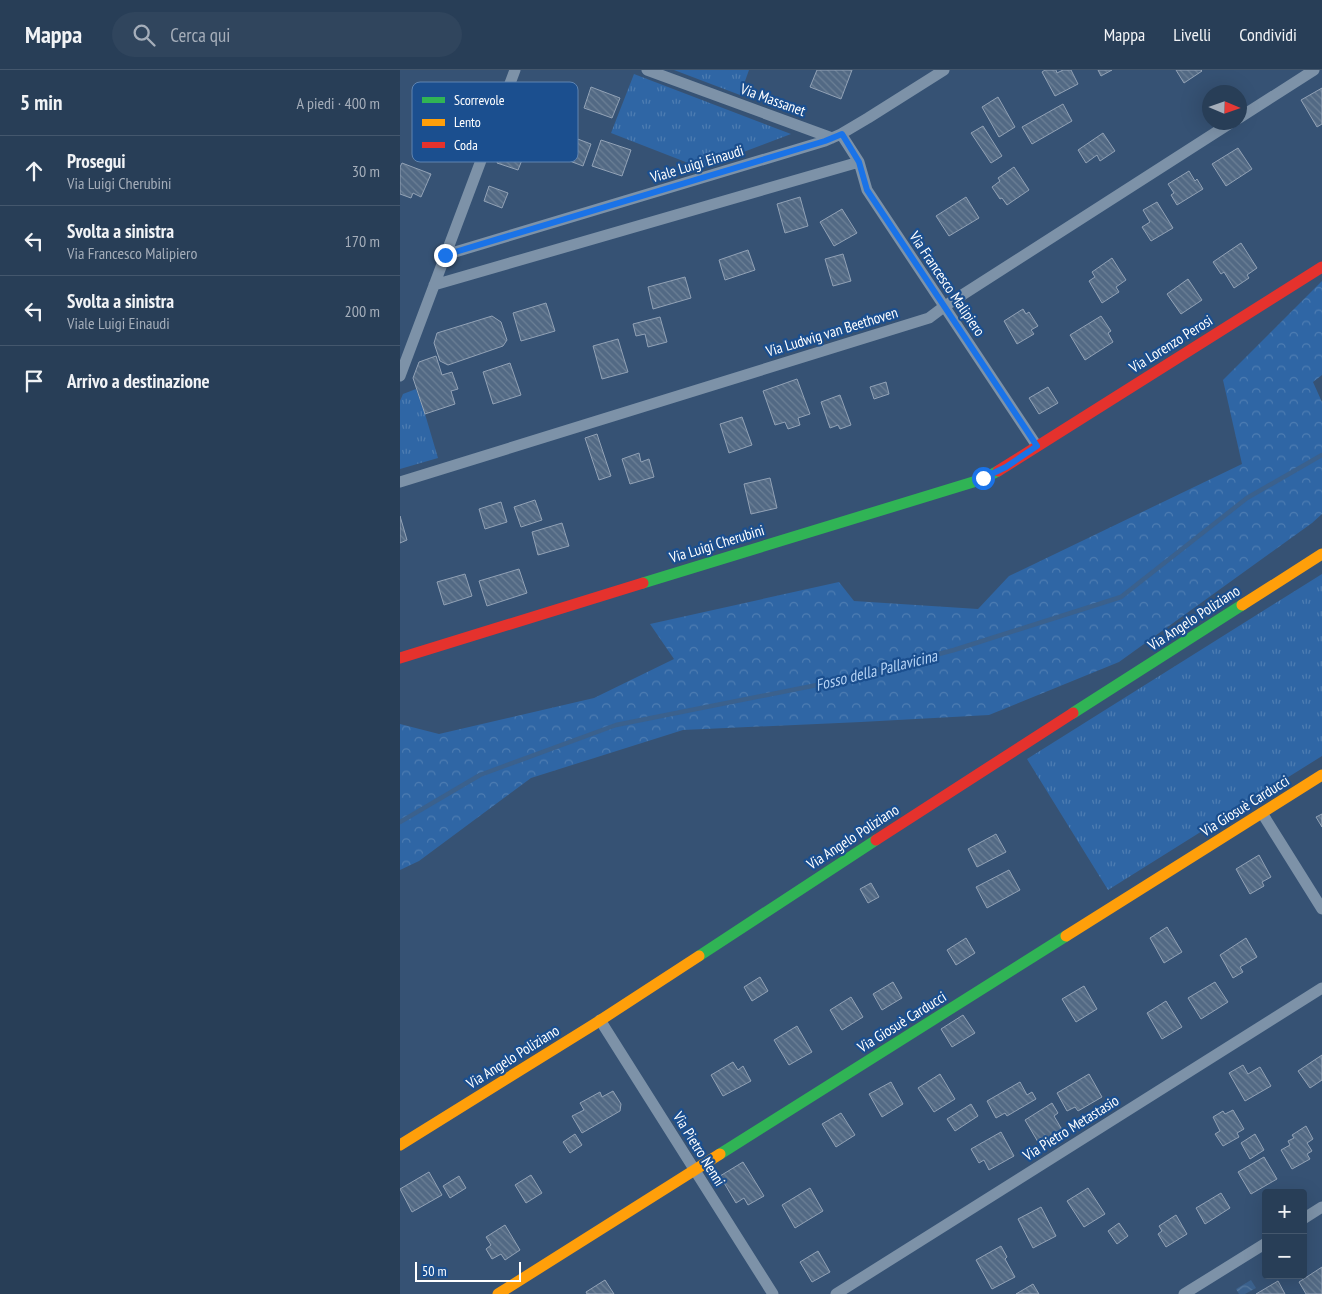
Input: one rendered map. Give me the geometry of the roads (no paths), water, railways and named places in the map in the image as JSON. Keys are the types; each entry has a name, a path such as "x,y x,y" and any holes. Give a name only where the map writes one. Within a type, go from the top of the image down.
{"street":[{"path":"510,82 515,70"},
{"name":"Via Massanet","path":"647,70 837,136"},
{"name":"Viale Luigi Einaudi","path":"445,255 837,136 944,70"},
{"path":"1247,113 1314,70"},
{"name":"Via Ludwig van Beethoven","path":"400,482 929,318 1220,130"},
{"name":"Via Francesco Malipiero","path":"837,136 859,162 867,190 1037,446"},
{"path":"400,376 480,162"},
{"path":"434,285 859,162"},
{"name":"Via Lorenzo Perosi","path":"1037,446 1322,267"},
{"name":"Via Luigi Cherubini","path":"400,658 983,478 1006,467 1037,446"},
{"name":"Via Angelo Poliziano","path":"400,1145 600,1020 978,774 1322,554"},
{"name":"Via Giosuè Carducci","path":"498,1294 1322,775"},
{"path":"1262,813 1322,909"},
{"name":"Via Pietro Metastasio","path":"836,1294 1322,988"},
{"name":"Via Pietro Nenni","path":"600,1020 773,1294"},
{"path":"1307,1216 1322,1207"},
{"path":"1184,1294 1262,1245"}],"water":[{"path":"1251,1280 1256,1288 1245,1294 1239,1294 1236,1289"}],"waterway":[{"name":"Fosso della Pallavicina","path":"400,822 480,775 616,725 832,682 954,650 1121,597 1247,498 1322,455"}]}
